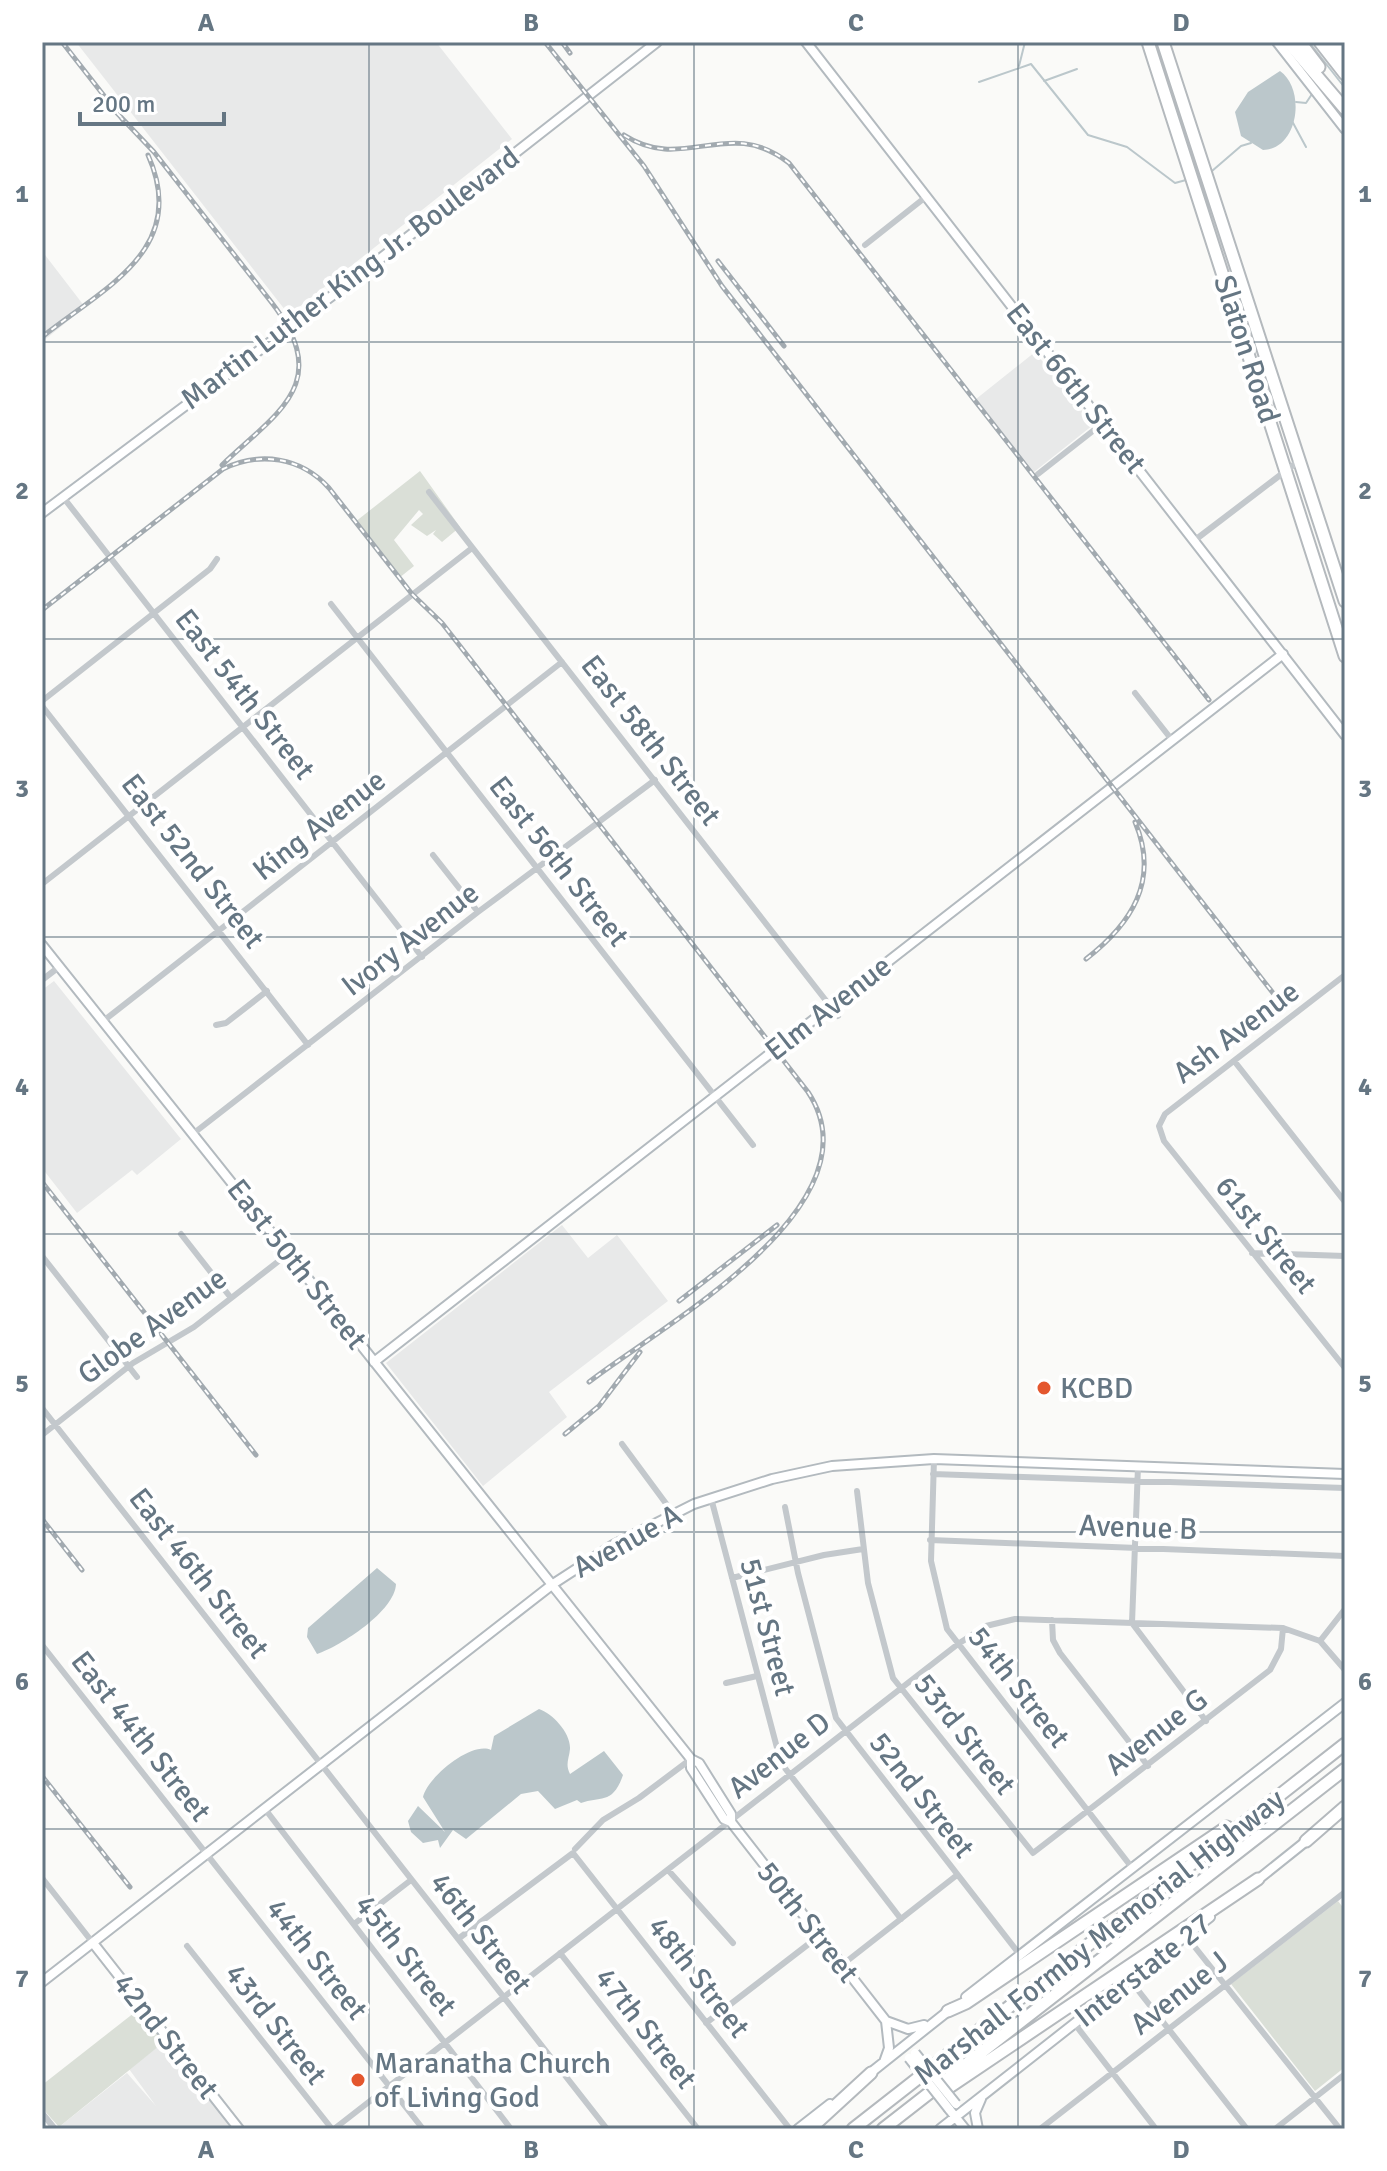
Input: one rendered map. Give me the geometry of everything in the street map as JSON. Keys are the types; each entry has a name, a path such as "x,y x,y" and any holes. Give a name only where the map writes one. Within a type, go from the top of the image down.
{"highway":[{"name":"Slaton Road","path":"1148,42 1345,656"},
{"name":"Slaton Road","path":"1163,42 1345,603"},
{"path":"1288,42 1345,109"},
{"path":"1300,42 1345,100"},
{"path":"1320,42 1345,74"},
{"path":"1333,42 1345,61"},
{"path":"1330,609 1345,603"},
{"path":"1316,1768 1345,1737"},
{"name":"Marshall Formby Memorial Highway","path":"853,2129 1345,1744"},
{"name":"Marshall Formby Memorial Highway","path":"884,2129 1345,1769"},
{"path":"946,2013 966,2003 1302,1779"},
{"path":"1306,1841 1345,1809"},
{"path":"884,2129 1258,1879"},
{"path":"810,2129 871,2073"}],"main road":[{"name":"Martin Luther King Jr. Boulevard","path":"42,513 349,283 657,42"},
{"name":"East 66th Street","path":"806,42 1345,735"},
{"path":"1277,42 1345,129"},
{"name":"Elm Avenue","path":"374,1362 1283,654"},
{"name":"East 50th Street","path":"42,945 553,1584"},
{"name":"Avenue A","path":"42,1982 553,1584 601,1552 673,1513 711,1498 821,1468 934,1459 1345,1474"},
{"name":"50th Street","path":"553,1584 691,1759 699,1763 731,1814 731,1822 912,2056 956,2110 977,2129"},
{"path":"798,2129 1345,1703"},
{"name":"Interstate 27","path":"940,2129 956,2110 988,2091 1306,1841"},
{"name":"42nd Street","path":"93,1943 239,2129"},
{"path":"883,2063 889,2048 887,2023 916,2029 946,2013"},
{"path":"977,2129 976,2108 988,2091"},
{"name":"50th Street","path":"956,2110 965,2129"}],"street":[{"path":"865,245 927,196"},
{"path":"1038,474 1103,423"},
{"path":"1195,540 1300,460"},
{"name":"East 58th Street","path":"429,492 838,1016"},
{"name":"East 54th Street","path":"63,497 422,957"},
{"path":"42,884 472,548"},
{"path":"42,703 210,569 217,559"},
{"name":"East 56th Street","path":"331,604 753,1145"},
{"name":"King Avenue","path":"102,1022 562,662"},
{"path":"1135,693 1172,740"},
{"name":"East 52nd Street","path":"42,703 308,1045"},
{"name":"Ivory Avenue","path":"194,1133 478,912 655,780"},
{"path":"433,855 478,912"},
{"path":"42,980 59,967"},
{"name":"Ash Avenue","path":"1159,1126 1165,1114 1345,975"},
{"path":"216,1025 226,1023 267,991"},
{"path":"1235,1062 1345,1202"},
{"name":"61st Street","path":"1159,1126 1164,1141 1345,1368"},
{"path":"181,1234 231,1298"},
{"name":"Globe Avenue","path":"42,1435 129,1367 182,1335 289,1253"},
{"path":"1252,1253 1345,1256"},
{"path":"42,1256 137,1377"},
{"name":"East 46th Street","path":"42,1408 322,1764"},
{"path":"622,1444 673,1513"},
{"name":"54th Street","path":"934,1459 930,1540 932,1573 944,1620 958,1644 1133,1869"},
{"path":"1138,1467 1132,1623 1206,1721"},
{"path":"933,1474 1345,1488"},
{"name":"53rd Street","path":"857,1491 863,1549 893,1678 1033,1853"},
{"name":"51st Street","path":"711,1498 781,1763 901,1919"},
{"name":"52nd Street","path":"785,1507 833,1709 845,1732 1020,1955"},
{"name":"Avenue B","path":"930,1540 1345,1556"},
{"path":"732,1578 863,1549"},
{"path":"1345,1609 1320,1641 1345,1670"},
{"path":"1052,1620 1053,1640 1060,1653 1148,1766"},
{"name":"Avenue D","path":"333,2129 958,1644 996,1623 1052,1620 1283,1628 1320,1641"},
{"name":"Avenue G","path":"1033,1853 1089,1813 1270,1670 1281,1649 1283,1628"},
{"name":"East 44th Street","path":"42,1645 207,1854"},
{"path":"726,1683 757,1676"},
{"path":"458,1939 574,1851 603,1820 691,1759"},
{"name":"46th Street","path":"322,1764 604,2128"},
{"name":"45th Street","path":"265,1809 511,2129"},
{"name":"48th Street","path":"574,1851 790,2129"},
{"name":"44th Street","path":"207,1854 423,2129"},
{"path":"668,1870 733,1943"},
{"path":"842,1965 957,1875"},
{"path":"42,1878 93,1943"},
{"path":"354,1924 411,1880"},
{"path":"1342,1894 1345,1904"},
{"name":"Avenue J","path":"1040,2129 1342,1894"},
{"path":"706,2023 819,1936"},
{"path":"1186,1936 1340,2129"},
{"name":"43rd Street","path":"187,1946 333,2129"},
{"name":"47th Street","path":"560,1953 698,2129"},
{"path":"1130,1980 1247,2129"},
{"path":"1074,2023 1156,2129"},
{"path":"1275,2129 1345,2074"},
{"path":"42,2113 52,2128"}],"shaded area":[{"path":"76,42 436,42 512,139 289,315"},
{"path":"1280,71 1293,91 1295,117 1284,140 1275,147 1263,150 1241,136 1235,112 1248,92"},
{"path":"42,251 85,307 42,342"},
{"path":"1035,352 1093,425 1034,472 976,399"},
{"path":"420,471 460,527 442,542 433,534 436,530 427,536 411,525 423,514 419,510 394,540 414,566 399,578 355,522"},
{"path":"54,981 181,1139 137,1175 132,1170 77,1213 42,1168 42,990"},
{"path":"562,1225 588,1258 617,1235 668,1301 549,1392 567,1417 483,1486 386,1363"},
{"path":"377,1568 396,1584 387,1605 365,1626 317,1654 307,1637 308,1628"},
{"path":"539,1709 555,1719 564,1730 570,1749 570,1774 604,1751 623,1775 615,1791 605,1798 581,1803 577,1800 555,1809 538,1791 521,1794 466,1839 453,1830 440,1848 438,1840 423,1843 411,1832 408,1821 418,1806 445,1832 423,1797 432,1780 462,1756 472,1751 491,1750 494,1736"},
{"path":"1338,1901 1345,1910 1345,2067 1315,2091 1231,1984"},
{"path":"139,2009 164,2042 59,2127 42,2108 42,2085"},
{"path":"164,2042 233,2129 59,2127 127,2073 156,2106 129,2069"}],"waterway":[{"path":"1019,66 1025,42"},
{"path":"1309,42 1345,88"},
{"path":"979,82 1031,64 1088,135 1127,147 1175,183 1186,180"},
{"path":"1044,81 1077,69"},
{"path":"1296,102 1306,103 1312,94"},
{"path":"1328,98 1345,119"},
{"path":"1292,121 1306,147"},
{"path":"1212,171 1241,146 1251,143"}],"railway":[{"path":"62,42 123,120"},
{"path":"545,42 644,166 722,286 1273,993"},
{"path":"562,42 570,53"},
{"path":"117,113 154,152 272,303 290,331 298,355 298,376 291,394 262,429 222,465"},
{"path":"624,135 646,145 667,149 746,144 767,150 789,163 1209,700"},
{"path":"42,337 114,282 150,241 158,216 158,188 148,155"},
{"path":"718,261 784,346"},
{"path":"42,610 223,469 237,463 265,459 306,469 329,488 412,594 442,623 808,1092 823,1135 816,1177 791,1219 754,1258 710,1295 589,1382"},
{"path":"1086,959 1116,931 1137,900 1144,863 1135,822"},
{"path":"42,1182 256,1455"},
{"path":"679,1301 777,1225"},
{"path":"565,1434 599,1406 640,1352"},
{"path":"42,1519 82,1570"},
{"path":"42,1776 130,1887"}],"place":[{"name":"KCBD","path":"1044,1388"},
{"name":"Maranatha Church of Living God","path":"358,2080"}]}
